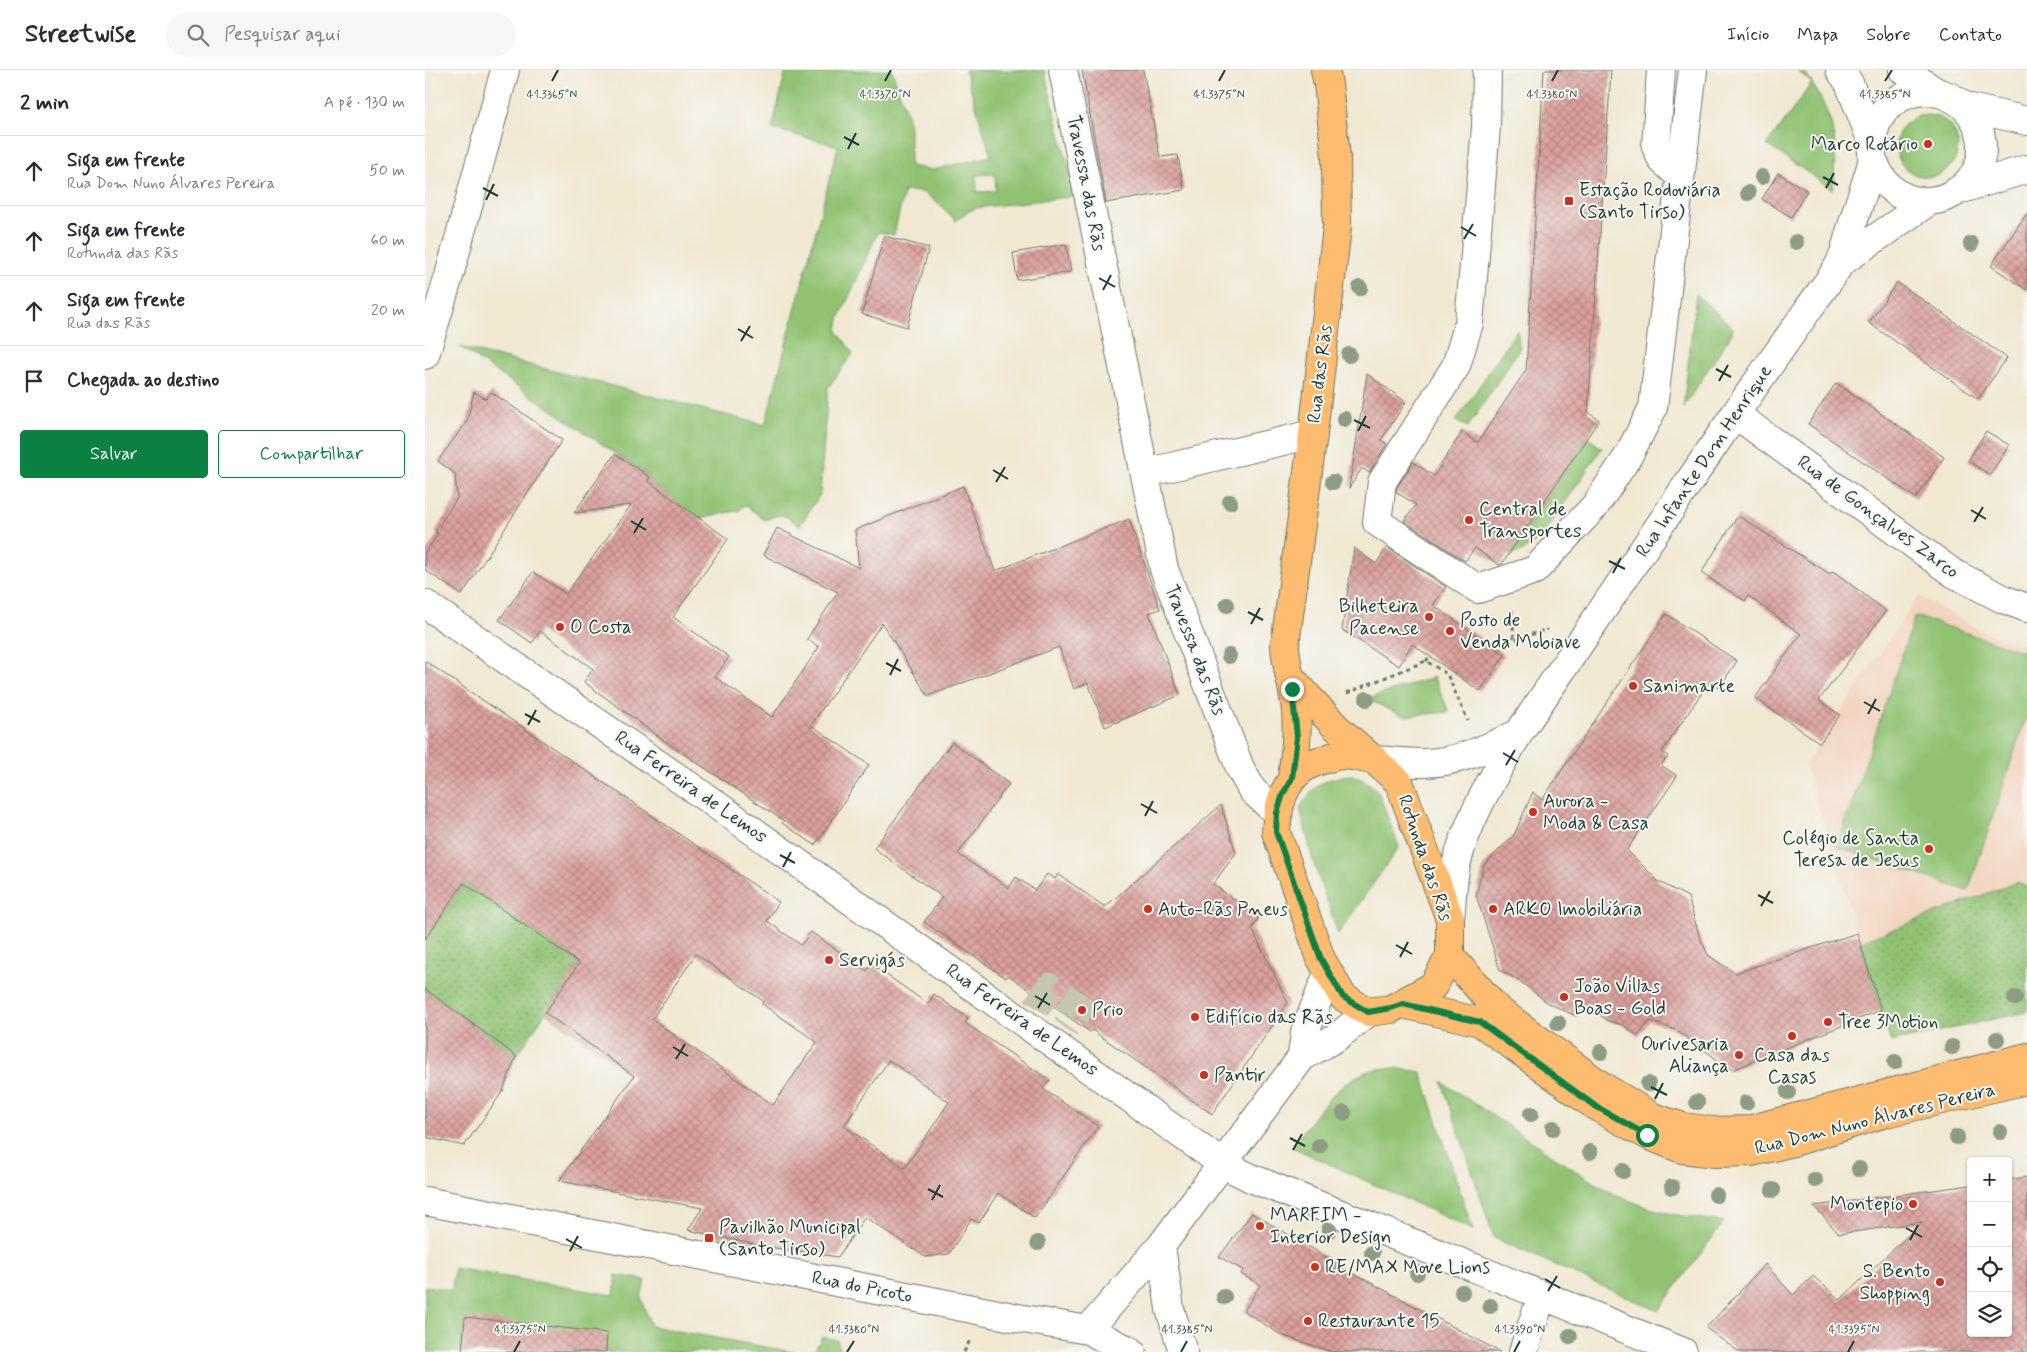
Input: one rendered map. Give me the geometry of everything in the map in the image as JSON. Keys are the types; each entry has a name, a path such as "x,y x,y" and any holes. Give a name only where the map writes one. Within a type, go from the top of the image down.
{"main road":[{"name":"Rua das Rãs","path":"1292,778 1297,737 1296,709 1286,665 1285,644 1313,434 1337,228 1336,157 1325,70"},
{"path":"1289,677 1336,727 1375,760"},
{"path":"1375,760 1343,755 1311,762 1292,778 1283,794 1277,813 1276,832 1328,974 1343,997 1368,1012 1403,1004 1433,986 1451,956"},
{"name":"Rotunda das Rãs","path":"1375,760 1399,782 1450,919 1451,956"},
{"name":"Rua Dom Nuno Álvares Pereira","path":"1451,956 1498,1010 1602,1086 1653,1117 1683,1127 1713,1131 1748,1130 2027,1057"},
{"name":"Rua Dom Nuno Álvares Pereira","path":"1403,1004 1480,1022 1595,1106 1647,1135 1682,1149 1715,1153 1752,1152 1794,1142 1885,1113 2027,1080"}],"street":[{"path":"425,355 449,276 505,70"},
{"name":"Travessa das Rãs","path":"1063,70 1164,569 1241,768 1252,790 1277,813"},
{"path":"1487,70 1486,128 1469,323 1456,366 1382,482 1377,522 1478,590 1535,570 1595,506 1627,458 1653,408 1693,70"},
{"path":"1661,70 1656,147 1662,160 1680,176"},
{"path":"1840,70 1849,84 1880,177 1893,190 1909,199 1928,202 1946,198 1962,189 2027,169"},
{"path":"1903,70 1935,91 1952,97 1966,107 1977,122 1982,139 1981,157 1974,175 1962,189"},
{"path":"1840,263 1872,150 1876,124 1886,109 1900,98 1914,92 1935,91"},
{"path":"1966,107 2027,121"},
{"path":"1840,263 1928,202"},
{"name":"Rua Infante Dom Henrique","path":"1450,919 1455,866 1468,829 1519,732 1840,263"},
{"name":"Rua de Gonçalves Zarco","path":"1735,414 1953,573 2003,599 2027,608"},
{"path":"1145,473 1313,434"},
{"name":"Rua Ferreira de Lemos","path":"425,604 691,787 1031,1015 1223,1164 1261,1182 1683,1352"},
{"name":"Rua Infante Dom Henrique","path":"1375,760 1423,763 1450,760 1475,754 1519,732"},
{"path":"1302,1056 1305,1032 1328,974"},
{"path":"1088,1330 1161,1246 1302,1056 1337,1037 1368,1012"},
{"name":"Rua do Picoto","path":"425,1201 1018,1318 1088,1330 1132,1352"},
{"path":"1161,1246 1170,1309 1183,1352"},
{"path":"1523,1352 1542,1295"}],"path":[{"path":"1512,605 1514,640 1551,628"},
{"path":"1345,694 1427,661 1430,656"},
{"path":"1427,661 1447,674 1470,727"},
{"path":"964,1352 971,1338"}],"shaded area":[{"name":"Colégio de Santa Teresa de Jesus","path":"1919,596 1989,635 2027,645 2027,1013 1891,1042 1805,765"}],"green space":[{"path":"786,70 892,70 910,124 910,166 933,170 991,156 965,70 1044,70 1076,196 976,208 967,212 956,221 938,203 922,192 904,191 894,235 878,232 839,319 837,331 853,353 828,388 820,494 800,526 780,515 765,520 745,505 740,510 699,519 648,481 650,477 460,347 765,425 838,146 772,129","holes":["995,174 996,191 977,192 976,175"]},
{"path":"1796,70 1804,70 1813,84 1821,99 1831,123 1835,146 1833,190 1767,145 1812,83"},
{"path":"1927,115 1944,120 1949,124 1953,129 1958,146 1953,163 1949,168 1944,172 1927,177 1910,172 1905,168 1901,163 1896,146 1901,129 1905,124 1910,120"},
{"path":"1696,294 1733,328 1732,333 1683,408"},
{"path":"1517,330 1520,348 1468,427 1456,421"},
{"path":"1587,437 1602,448 1542,537 1521,552 1509,555"},
{"path":"1915,616 2027,653 2027,714 1968,891 1837,847"},
{"path":"1434,677 1449,712 1403,716 1367,699"},
{"path":"1352,775 1367,782 1378,791 1399,847 1338,934 1313,861 1300,808 1310,793 1321,784 1328,780"},
{"path":"2017,882 2027,886 2027,1012 1891,1042 1860,942"},
{"path":"464,883 579,963 516,1057 425,989 425,939"},
{"path":"1395,1068 1421,1072 1473,1230 1292,1147 1326,1102 1347,1083 1359,1075 1372,1070"},
{"path":"1442,1082 1588,1179 1616,1195 1646,1207 1672,1214 1724,1222 1658,1311 1494,1238"},
{"path":"454,1268 614,1295 616,1275 645,1280 641,1298 651,1326 793,1352 425,1352 425,1286 452,1290"},
{"path":"822,1337 837,1340 841,1352 814,1352"}],"building":[{"path":"1082,70 1143,70 1160,157 1178,155 1184,190 1106,203"},
{"path":"1544,70 1611,70 1588,412 1599,420 1502,564 1499,565 1475,548 1465,561 1404,521 1416,505 1396,492 1397,487 1413,462 1434,476 1462,432 1478,442 1526,370"},
{"path":"1778,173 1807,191 1791,217 1762,199"},
{"path":"2027,213 2027,290 1991,266"},
{"path":"884,236 929,248 907,327 862,314"},
{"path":"1066,244 1071,272 1017,280 1013,253"},
{"path":"1897,282 2007,358 1978,399 1869,323"},
{"path":"1367,374 1406,402 1381,440 1387,444 1369,473 1362,468 1349,488"},
{"path":"1836,383 1944,457 1916,498 1808,424"},
{"path":"474,392 486,399 491,392 562,440 462,595 425,570 425,553 438,534 435,532 457,498 455,474 438,461 467,421"},
{"path":"1986,431 2009,445 1990,475 1968,461"},
{"path":"615,454 650,477 648,481 728,539 673,617 729,657 715,677 772,717 819,647 807,639 838,592 763,555 777,528 859,568 855,530 963,486 995,571 1129,519 1160,609 1149,613 1180,695 1105,727 1088,683 1074,689 1059,647 928,696 882,623 811,725 869,765 815,845 782,823 784,821 669,744 584,682 593,669 540,631 532,643 499,620 533,572 566,594 631,505 574,513"},
{"path":"1738,516 1830,574 1833,571 1886,611 1819,700 1840,715 1820,743 1755,698 1801,634 1748,596 1745,601 1701,573"},
{"path":"1387,547 1446,587 1433,605 1505,655 1480,691 1412,644 1399,666 1342,630 1354,548 1376,564"},
{"path":"1666,614 1737,661 1719,688 1709,682 1662,752 1668,756 1661,765 1677,776 1627,850 1659,882 1688,897 1699,935 1708,955 1735,973 1857,933 1881,1010 1732,1070 1676,1030 1650,1021 1638,1036 1623,1025 1608,1021 1583,1003 1576,1016 1548,1003 1521,982 1500,970 1476,895 1484,865 1514,835 1533,792 1542,800"},
{"path":"425,661 779,902 767,921 801,945 811,932 867,971 871,964 928,1004 934,994 968,1018 965,1023 1050,1080 1043,1089 1098,1126 1035,1218 998,1193 979,1223 971,1219 949,1254 925,1257 865,1217 838,1257 762,1246 688,1230 702,1208 559,1181 634,1076 545,1013 579,963 464,883 425,939","holes":["696,954 763,1001 762,1004 817,1042 773,1105 652,1019","889,1060 949,1102 905,1168 844,1126"]},
{"path":"952,742 1009,784 958,854 1009,888 1016,877 1035,890 1047,874 1055,879 1058,874 1105,907 1221,805 1236,853 1213,884 1259,917 1252,929 1288,1003 1212,1114 1092,1030 1090,1032 1008,975 1006,978 924,922 942,897 874,848"},
{"path":"425,989 516,1056 503,1091 464,1146 425,1137"},
{"path":"2027,1177 2027,1352 1739,1352 1706,1328 1765,1264 1793,1295 1813,1276 1840,1300 1922,1222 1839,1234 1814,1206 1967,1186 1967,1337 2012,1337 2012,1179"},
{"path":"1252,1213 1334,1263 1500,1352 1333,1352 1281,1335 1244,1311 1260,1285 1241,1274 1243,1270 1219,1257"},
{"path":"465,1317 607,1333 606,1352 462,1352"}],"tunnel":[{"path":"1036,1008 1050,987 1080,1008 1065,1028"}],"place":[{"name":"Marco Rotário","path":"1928,144"},
{"name":"Estação Rodoviária (Santo Tirso)","path":"1569,201"},
{"name":"Central de Transportes","path":"1469,520"},
{"name":"Bilheteira Pacense","path":"1429,617"},
{"name":"O Costa","path":"560,627"},
{"name":"Posto de Venda Mobiave","path":"1450,631"},
{"name":"Sanimarte","path":"1633,686"},
{"name":"Aurora - Moda & Casa","path":"1533,812"},
{"name":"Colégio de Santa Teresa de Jesus","path":"1929,849"},
{"name":"Auto-Rãs Pneus","path":"1148,909"},
{"name":"ARKO Imobiliária","path":"1493,909"},
{"name":"Servigás","path":"829,960"},
{"name":"João Villas Boas - Gold","path":"1564,997"},
{"name":"Prio","path":"1082,1010"},
{"name":"Edifício das Rãs","path":"1195,1017"},
{"name":"Tree 3Motion","path":"1828,1022"},
{"name":"Casa das Casas","path":"1792,1036"},
{"name":"Ourivesaria Aliança","path":"1739,1055"},
{"name":"Pantir","path":"1204,1075"},
{"name":"Montepio","path":"1913,1204"},
{"name":"MARFIM - Interior Design","path":"1260,1226"},
{"name":"Pavilhão Municipal (Santo Tirso)","path":"709,1238"},
{"name":"RE/MAX Move Lions","path":"1315,1267"},
{"name":"S. Bento Shopping","path":"1940,1282"},
{"name":"Restaurante 15","path":"1308,1321"}],"route":[{"path":"1292,689 1296,709 1297,737 1292,778 1283,794 1277,813 1276,832 1321,959 1343,997 1368,1012 1403,1004 1480,1022 1595,1106 1647,1135"}]}
